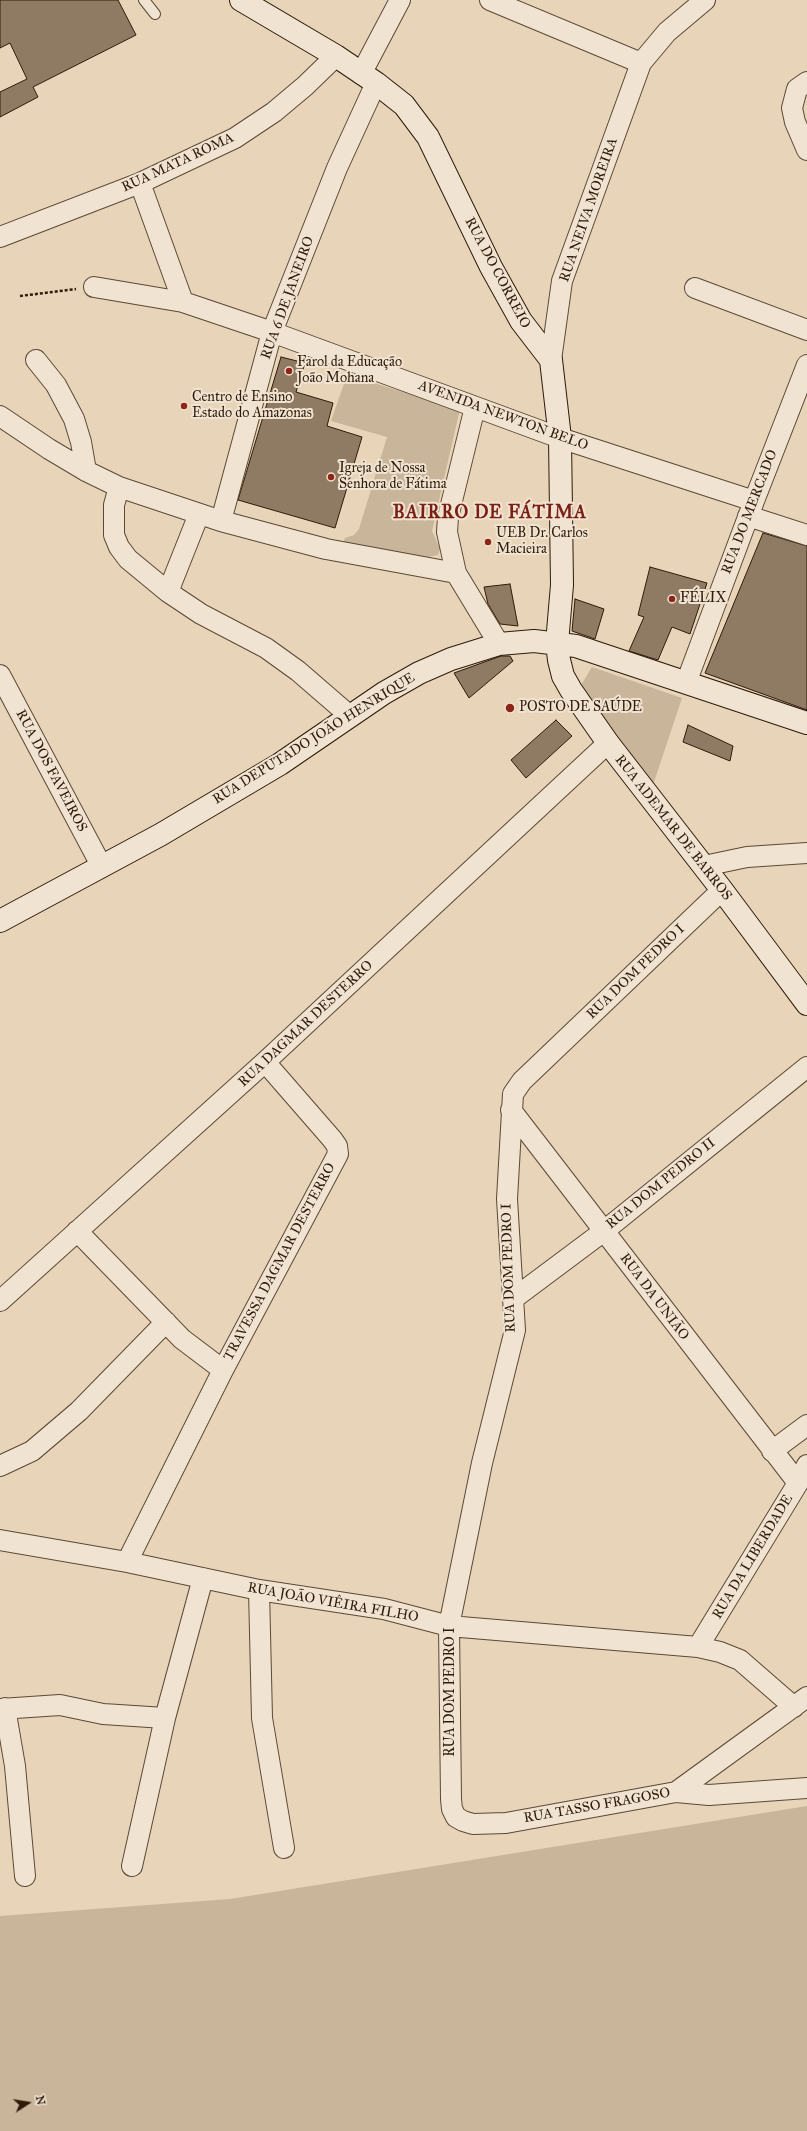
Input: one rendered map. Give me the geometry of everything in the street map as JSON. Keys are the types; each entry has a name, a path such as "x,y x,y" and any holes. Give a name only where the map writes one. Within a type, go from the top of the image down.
{"main road":[{"name":"RUA DO CORREIO","path":"241,0 336,56 404,105 428,137 491,267 521,321 551,360"},
{"path":"551,360 560,438 562,585 557,643"},
{"name":"RUA DEPUTADO JOÃO HENRIQUE","path":"0,921 160,835 280,764 384,693 419,673 451,659 499,644 518,642 557,643 598,652 807,723"},
{"name":"RUA ADEMAR DE BARROS","path":"557,643 563,676 571,690 608,743 704,866 807,1004"}],"street":[{"name":"RUA 6 DE JANEIRO","path":"221,521 272,332 337,168 368,79 400,0"},
{"path":"494,0 641,64"},
{"name":"RUA NEIVA MOREIRA","path":"551,360 562,282 641,64 667,32 705,0"},
{"name":"RUA MATA ROMA","path":"0,237 140,183 235,138 305,86 336,56"},
{"path":"802,85 792,108 795,122 807,150"},
{"path":"140,183 183,302"},
{"name":"AVENIDA NEWTON BELO","path":"94,287 183,302 272,332 751,508 807,535"},
{"path":"695,288 807,330"},
{"path":"36,360 56,385 74,419 81,442 86,471"},
{"name":"RUA DO MERCADO","path":"686,683 751,508 807,365"},
{"path":"475,407 448,517 449,546 456,573 499,644"},
{"path":"0,416 86,471 119,487 221,521 326,549 456,573"},
{"path":"119,487 114,505 114,535 119,547 139,570 201,614 266,648 298,671 350,716"},
{"path":"168,592 199,514"},
{"name":"RUA DOS FAVEIROS","path":"2,686 102,867"},
{"name":"RUA DAGMAR DESTERRO","path":"0,1301 264,1062 608,743"},
{"path":"704,866 747,857 807,853"},
{"name":"RUA DOM PEDRO I","path":"451,1799 450,1626 482,1463 515,1330 507,1199 513,1094 522,1081 722,890"},
{"name":"TRAVESSA DAGMAR DESTERRO","path":"127,1562 223,1370 338,1154 337,1146 332,1139 264,1062"},
{"name":"RUA DOM PEDRO II","path":"513,1299 604,1231 807,1067"},
{"name":"RUA DA UNIÃO","path":"511,1110 798,1483"},
{"name":"TRAVESSA DAGMAR DESTERRO","path":"77,1231 182,1339 223,1370"},
{"path":"0,1466 32,1451 79,1411 166,1322"},
{"path":"772,1451 807,1425"},
{"name":"RUA DA LIBERDADE","path":"698,1648 798,1483 807,1465"},
{"name":"RUA JOÃO VIÊIRA FILHO","path":"0,1540 127,1562 259,1590 384,1609 450,1626 698,1648 720,1652 740,1660 800,1702"},
{"path":"132,1866 165,1718 203,1578"},
{"path":"259,1590 262,1718 284,1848"},
{"path":"676,1792 800,1702"},
{"path":"25,1876 15,1766 3,1709 60,1705 103,1714 165,1718"},
{"name":"RUA TASSO FRAGOSO","path":"451,1799 452,1810 456,1817 473,1824 499,1823 676,1792 709,1795 807,1788"}],"lane":[{"path":"144,0 155,14"}],"path":[{"path":"20,296 94,287"}],"shaded area":[{"path":"347,375 460,409 432,531 440,549 438,555 428,557 343,544 345,538 354,535 359,529 387,437 331,421"},
{"path":"592,667 682,698 652,788 578,690"},
{"path":"807,1806 807,2131 0,2131 0,1916 230,1899"}],"building":[{"path":"0,0 118,0 136,35 33,87 38,97 0,117 0,92 27,79 10,43 0,48"},
{"path":"281,357 305,363 296,392 333,403 327,426 362,437 335,528 238,500"},
{"path":"763,533 807,546 807,710 705,673"},
{"name":"FÉLIX","path":"650,567 707,583 690,634 672,627 658,660 629,651 644,617 638,615"},
{"path":"510,584 518,626 500,624 488,604 484,587"},
{"path":"575,599 604,609 595,639 572,631"},
{"path":"501,656 510,656 513,661 469,698 454,673"},
{"path":"556,720 572,736 526,778 511,760"},
{"path":"688,725 733,746 730,761 683,742"}],"place":[{"name":"Farol da Educação João Mohana","path":"289,371"},
{"name":"Centro de Ensino Estado do Amazonas","path":"184,406"},
{"name":"Igreja de Nossa Senhora de Fátima","path":"331,477"},
{"name":"UEB Dr. Carlos Macieira","path":"488,542"},
{"name":"FÉLIX","path":"672,599"},
{"name":"POSTO DE SAÚDE","path":"510,708"}],"district":[{"name":"BAIRRO DE FÁTIMA","path":"490,514"}]}
